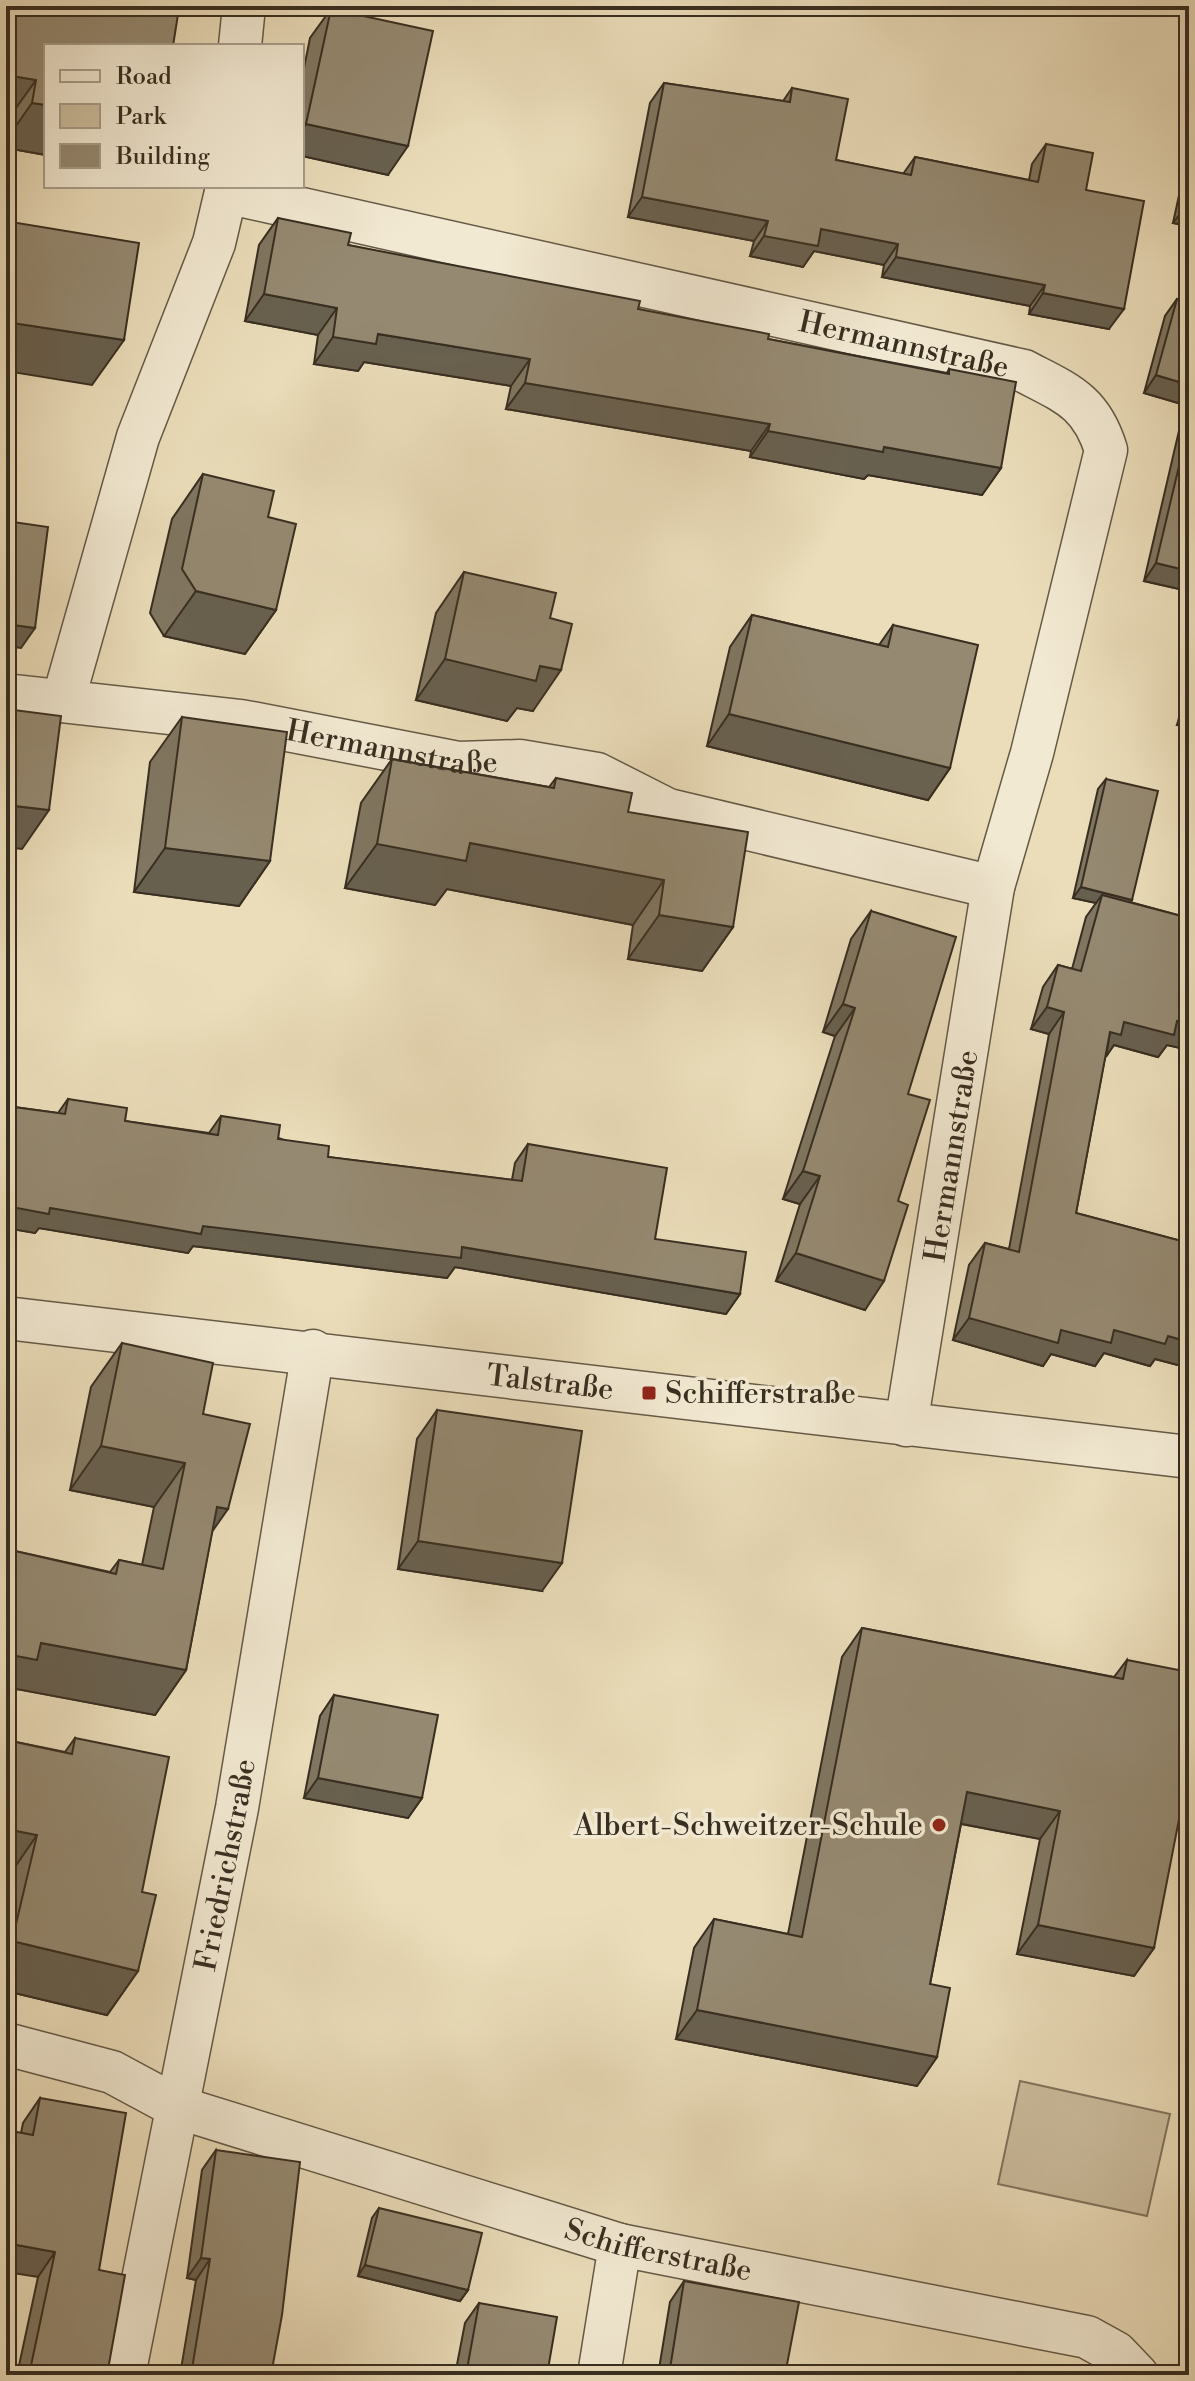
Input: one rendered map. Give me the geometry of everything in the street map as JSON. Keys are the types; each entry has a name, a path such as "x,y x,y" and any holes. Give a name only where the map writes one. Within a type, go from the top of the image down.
{"street":[{"path":"240,44 244,6"},
{"name":"Hermannstraße","path":"63,701 138,437 214,243 227,189 1024,371 1071,396 1098,423 1106,450 1032,753 993,887 906,1425"},
{"name":"Hermannstraße","path":"6,695 241,721 459,763 520,761 597,774 668,810 993,887"},
{"name":"Talstraße","path":"6,1318 313,1351 1189,1457"},
{"name":"Friedrichstraße","path":"124,2375 237,1808 313,1351"},
{"name":"Schifferstraße","path":"6,2044 112,2072 177,2107 620,2245 1087,2337 1116,2353 1137,2375"},
{"path":"599,2375 620,2245"}],"green space":[{"path":"1020,2081 1170,2114 1147,2216 998,2184"}],"building":[{"path":"6,6 179,8 173,44 44,44 44,105 32,103 36,80 6,75"},
{"path":"331,9 433,31 408,146 306,124"},
{"path":"664,83 790,102 792,88 848,99 836,160 911,175 915,157 1038,182 1046,144 1093,153 1086,190 1144,201 1124,309 1043,293 1045,285 896,257 898,244 821,229 818,246 764,236 768,221 642,197"},
{"path":"6,197 14,198 11,222 139,243 124,340 6,322"},
{"path":"278,218 351,233 348,245 640,301 638,309 769,334 768,339 949,374 949,369 1016,382 1001,468 884,447 883,452 768,431 770,424 525,383 530,359 378,334 376,344 333,337 337,308 264,294"},
{"path":"1177,299 1189,302 1189,385 1156,375"},
{"path":"1189,424 1189,571 1156,563"},
{"path":"203,474 274,491 268,517 296,524 276,610 196,591 182,569"},
{"path":"6,521 48,527 35,628 6,624"},
{"path":"464,572 556,593 550,618 572,624 561,670 540,666 536,681 445,659"},
{"path":"752,615 888,647 893,625 978,645 950,768 729,714"},
{"path":"6,709 61,716 49,810 6,805"},
{"path":"182,717 287,732 270,861 165,848"},
{"path":"392,759 554,788 556,778 632,793 628,812 748,832 733,927 659,915 664,880 470,843 466,861 377,844"},
{"path":"1106,779 1158,791 1132,900 1081,887"},
{"path":"1102,895 1189,918 1189,1024 1177,1021 1174,1035 1124,1022 1121,1035 1110,1032 1076,1213 1189,1243 1189,1342 1168,1336 1165,1344 1114,1330 1111,1343 1061,1330 1058,1343 969,1318 985,1243 1019,1252 1064,1012 1047,1007 1058,965 1081,971"},
{"path":"871,911 956,937 908,1094 930,1100 898,1201 908,1205 884,1281 796,1253 820,1176 803,1171 855,1008 843,1004"},
{"path":"68,1099 127,1108 125,1121 218,1135 221,1116 280,1125 278,1139 329,1146 328,1157 522,1181 528,1144 667,1168 655,1239 746,1252 740,1294 462,1247 461,1258 203,1226 201,1234 50,1208 49,1214 6,1206 6,1106 65,1114"},
{"path":"122,1343 213,1363 203,1414 250,1424 228,1509 217,1507 186,1670 41,1643 37,1660 6,1654 6,1549 116,1574 119,1560 163,1569 185,1463 101,1446"},
{"path":"437,1410 582,1431 562,1563 418,1541"},
{"path":"862,1628 1123,1679 1127,1660 1189,1672 1189,1768 1154,1948 1038,1925 1060,1811 967,1792 930,1984 950,1988 937,2057 697,2010 714,1919 802,1937"},
{"path":"334,1695 438,1715 422,1798 318,1778"},
{"path":"75,1738 169,1757 142,1892 156,1895 138,1971 12,1941 37,1835 6,1829 6,1740 72,1754"},
{"path":"40,2098 126,2113 99,2270 125,2275 107,2375 29,2375 55,2252 6,2243 6,2130 33,2135"},
{"path":"216,2150 300,2162 282,2315 271,2375 191,2375 210,2259 201,2258"},
{"path":"379,2208 482,2233 468,2290 365,2265"},
{"path":"684,2281 799,2302 785,2375 669,2375"},
{"path":"479,2303 557,2317 547,2375 466,2375"}],"place":[{"name":"Schifferstraße","path":"649,1393"},
{"name":"Albert-Schweitzer-Schule","path":"939,1825"}]}
